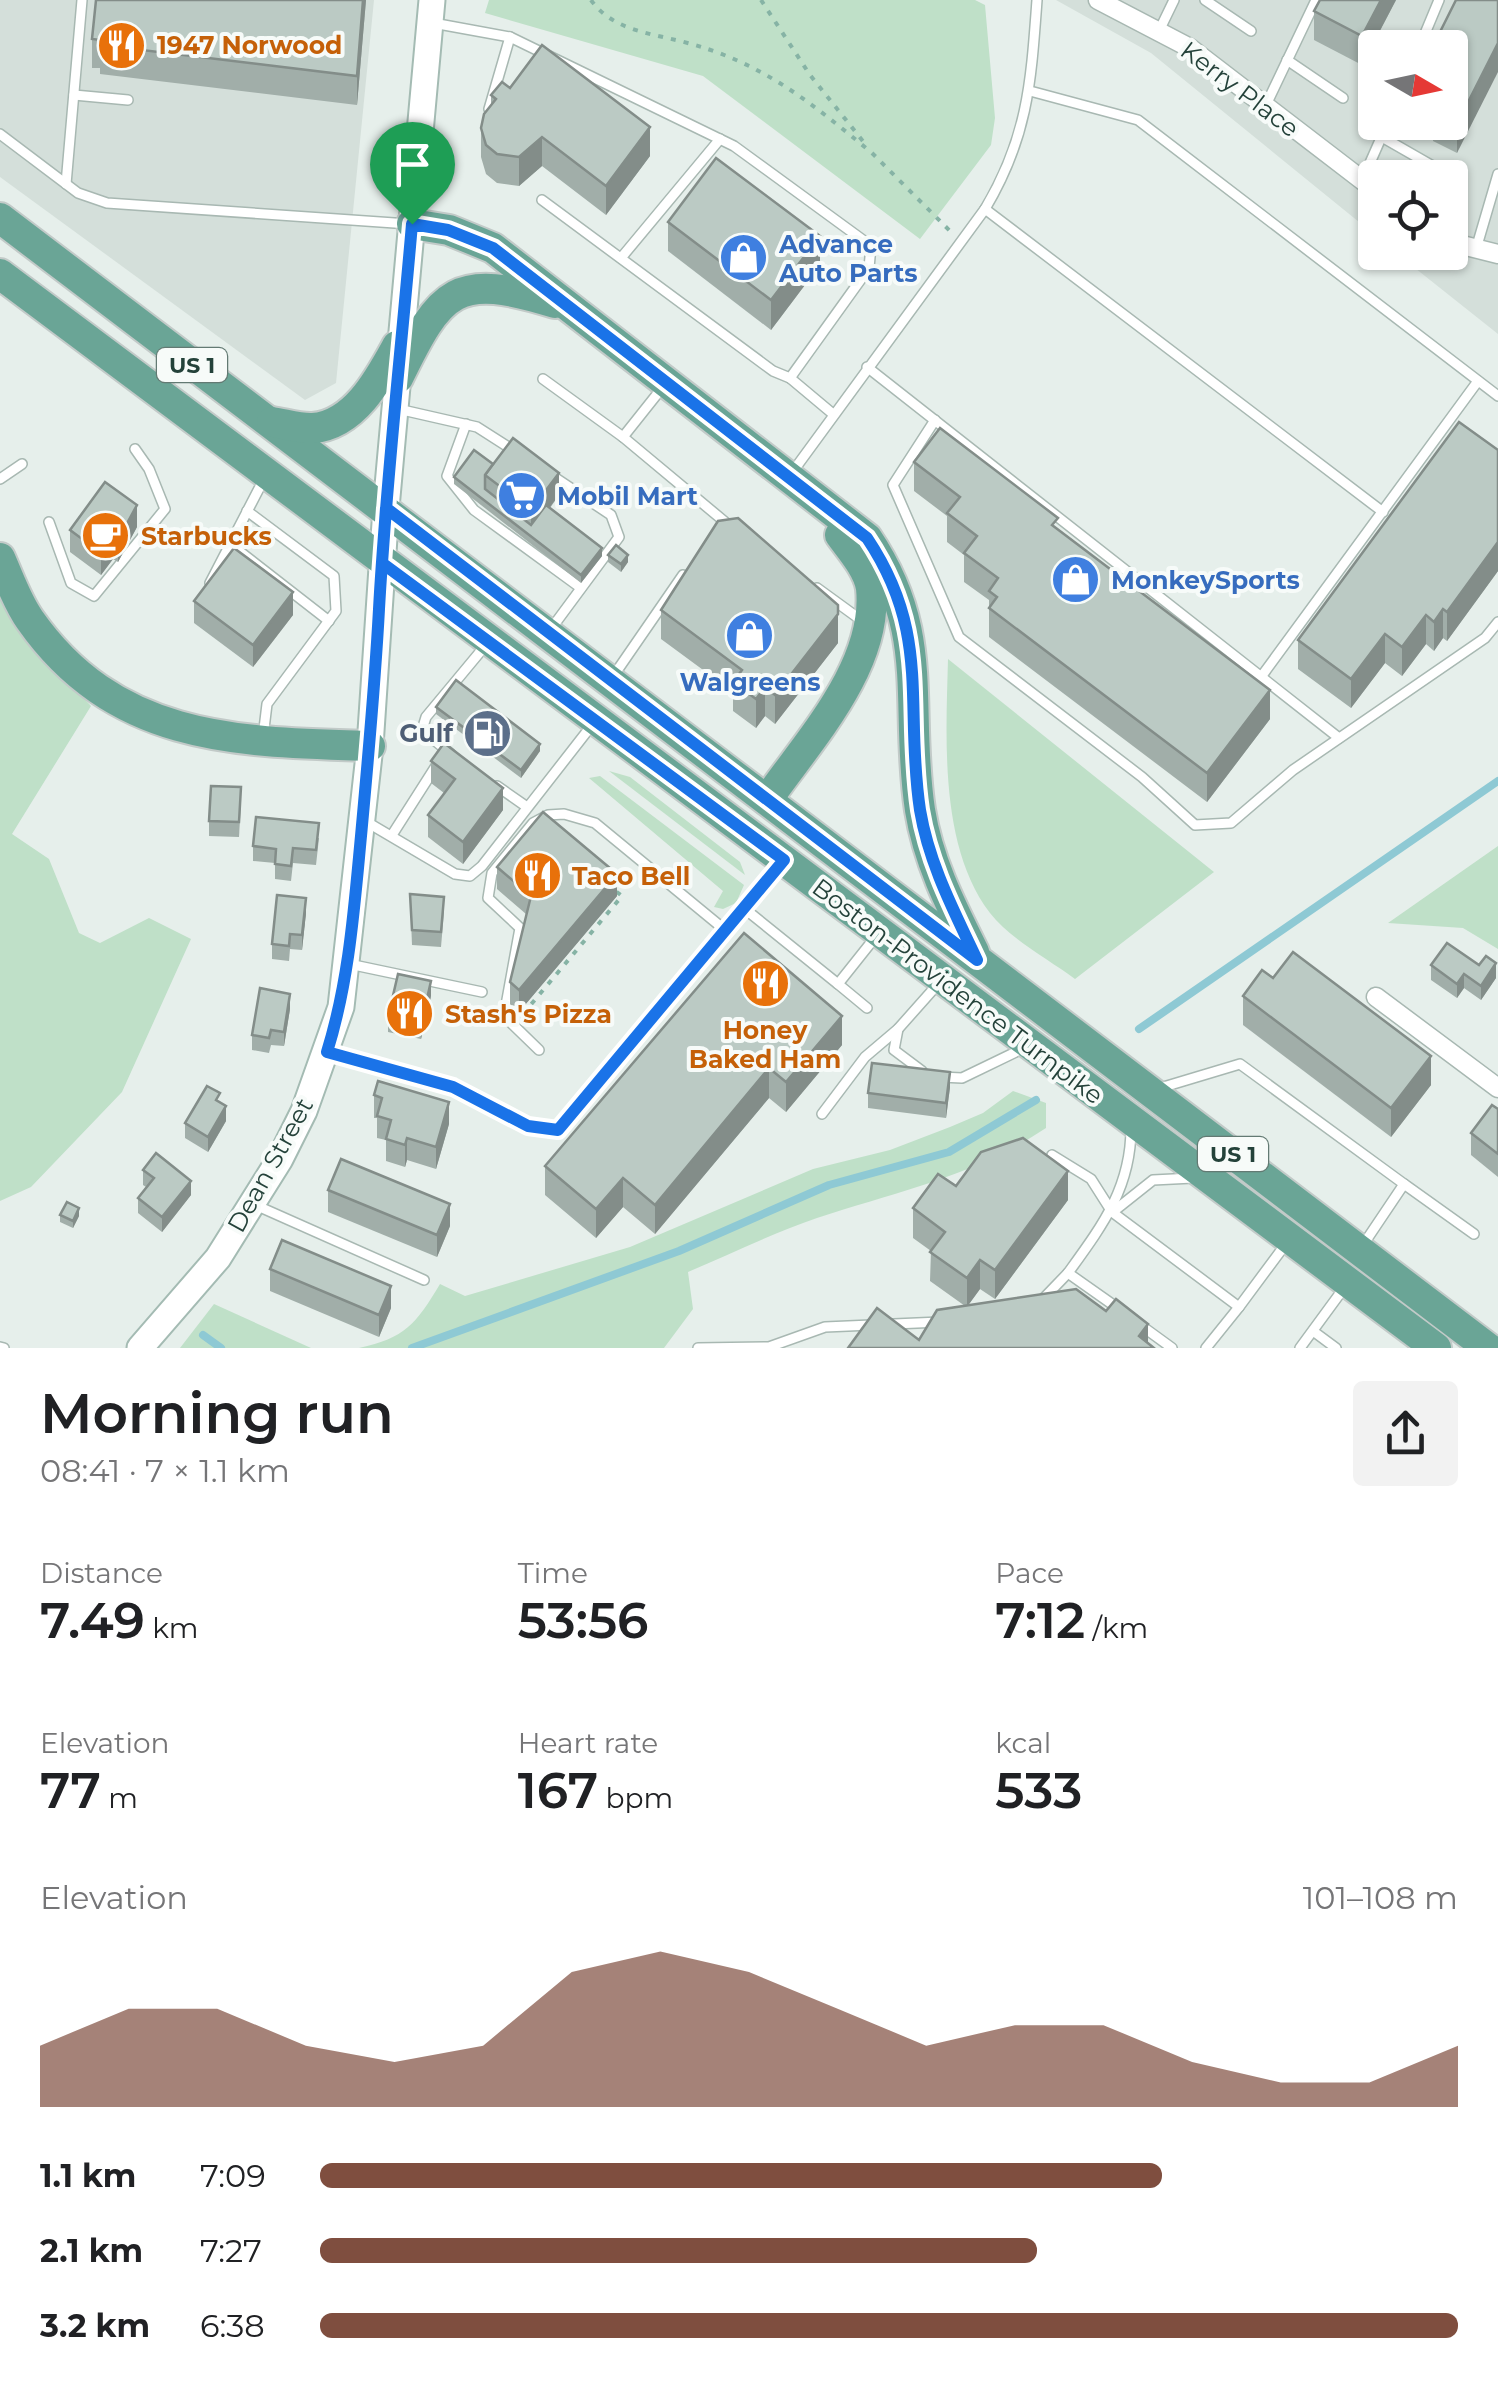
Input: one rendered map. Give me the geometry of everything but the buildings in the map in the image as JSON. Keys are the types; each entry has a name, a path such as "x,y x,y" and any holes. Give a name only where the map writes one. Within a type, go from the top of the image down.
{"main road":[{"name":"Dean Street","path":"140,1348 218,1258 296,1127 327,1052 349,964 431,11"},
{"name":"Boston-Providence Turnpike","path":"0,218 1488,1348"},
{"path":"412,224 448,230 493,248 867,538 891,573 904,605 913,674 914,761 928,850 977,960"},
{"name":"Boston-Providence Turnpike","path":"0,274 1436,1348"},
{"path":"396,393 426,319 450,298 481,284 570,308"},
{"path":"268,421 314,428 340,418 378,382 401,338"},
{"path":"767,800 851,677 868,624 871,586 859,562 789,476"},
{"path":"0,558 28,618 98,692 146,717 210,736 370,746"}],"street":[{"name":"Kerry Place","path":"1107,2 1190,48 1358,178"},
{"path":"1468,246 1498,254"},
{"path":"1376,996 1498,1088"}],"lane":[{"path":"66,184 82,0"},
{"path":"789,476 985,209 1012,164 1030,90 1037,0"},
{"path":"1158,31 1174,0"},
{"path":"1204,0 1251,30"},
{"path":"1265,106 1316,0"},
{"path":"1426,30 1438,0"},
{"path":"431,11 510,38 720,139 872,246 870,268 790,378"},
{"path":"489,109 510,38"},
{"path":"1287,60 1343,98"},
{"path":"1030,90 1138,120 1498,396"},
{"path":"74,95 128,100"},
{"path":"0,134 66,184 107,203 412,224"},
{"path":"622,258 720,139"},
{"path":"1387,140 1422,160"},
{"path":"1476,248 1498,174"},
{"path":"542,200 773,371 790,378 834,414"},
{"path":"985,209 1382,512"},
{"path":"867,367 1339,738"},
{"path":"543,379 623,437 738,532"},
{"path":"1261,677 1478,381"},
{"path":"623,437 666,382"},
{"path":"396,393 466,424 522,456"},
{"path":"934,420 893,485 959,637 1142,777 1195,825 1231,823 1339,738 1484,638 1498,622"},
{"path":"466,424 447,476 459,494 474,510 581,588"},
{"path":"49,522 71,583 94,596 165,508 150,469 135,449"},
{"path":"0,479 22,464"},
{"path":"536,466 611,514 619,537 548,632"},
{"path":"201,601 266,474"},
{"path":"247,511 334,576 336,611 267,704 263,741"},
{"path":"710,536 722,520"},
{"path":"230,544 329,621"},
{"path":"611,680 688,568"},
{"path":"803,578 868,624"},
{"path":"457,758 422,730 426,717 489,641"},
{"path":"362,820 456,874 470,876 596,720"},
{"path":"392,835 446,751"},
{"path":"482,776 527,808"},
{"path":"538,1050 504,1016 520,928 492,904 489,882 514,844 540,818 554,814 582,816 725,930"},
{"path":"327,1052 453,1087 528,1126 558,1130 784,860"},
{"path":"745,909 867,1008"},
{"path":"838,984 881,931"},
{"path":"349,964 482,992"},
{"path":"822,1114 864,1057 898,1029 943,978"},
{"path":"898,1029 894,1050 913,1069 941,1077 962,1078 1030,1044"},
{"path":"1150,1091 1240,1064 1474,1234"},
{"path":"1036,1307 1068,1273 1112,1212 1131,1163 1131,1121"},
{"path":"1052,1155 1091,1179 1112,1212 1239,1307"},
{"path":"1112,1212 1153,1180 1206,1178"},
{"path":"1360,1250 1404,1184"},
{"path":"252,1203 424,1280"},
{"path":"1206,1348 1290,1239"},
{"path":"1068,1273 1172,1348"},
{"path":"1300,1348 1349,1282"},
{"path":"703,1347 768,1347 825,1327 945,1322"},
{"path":"1313,1330 1336,1348"}],"path":[{"path":"592,0 606,16 626,27 718,50 793,88 872,152 961,241"},
{"path":"761,0 810,75 872,152"},
{"path":"523,1014 622,896 609,885 636,856"}],"shaded area":[{"path":"0,0 374,0 336,383 305,400 0,177"},
{"path":"1056,0 1498,0 1498,334 1417,270 1468,270 1468,160 1358,160 1358,221 1151,53"}],"green space":[{"path":"489,0 975,0 985,5 995,118 991,145 920,239 703,76 485,13"},
{"path":"0,580 22,632 91,706 12,834 49,859 79,933 100,943 149,918 191,939 122,1092 31,1187 0,1201"},
{"path":"948,659 1214,872 1075,979 1008,931 990,913 973,886 954,824 949,790"},
{"path":"609,771 630,777 740,862 745,875"},
{"path":"600,776 744,885 736,903 723,909 714,907 723,891 589,778"},
{"path":"1498,846 1498,949 1463,928 1388,923"},
{"path":"1013,1091 1046,1103 1046,1128 963,1171 801,1224 688,1272 693,1309 664,1348 359,1348 388,1339 408,1327 440,1284 465,1296 630,1247 813,1169 890,1150 950,1127 983,1113"},
{"path":"214,1304 311,1348 180,1348"}],"waterway":[{"path":"1139,1029 1498,781"},
{"path":"412,1348 679,1251 829,1185 949,1152 1036,1100"},
{"path":"203,1335 221,1348"}],"place":[{"name":"1947 Norwood","path":"122,45"},
{"name":"Advance Auto Parts","path":"744,258"},
{"name":"Mobil Mart","path":"522,496"},
{"name":"Starbucks","path":"106,536"},
{"name":"MonkeySports","path":"1076,580"},
{"name":"Walgreens","path":"750,636"},
{"name":"Gulf","path":"488,733"},
{"name":"Taco Bell","path":"537,876"},
{"name":"Honey Baked Ham","path":"765,984"},
{"name":"Stash's Pizza","path":"410,1014"}],"route":[{"path":"412,224 386,508 382,563 370,746 349,964 327,1052 453,1087 528,1126 558,1130 784,860 382,563 386,508 977,960 928,850 914,761 913,674 904,605 891,573 867,538 493,248 448,230 412,224"}]}
